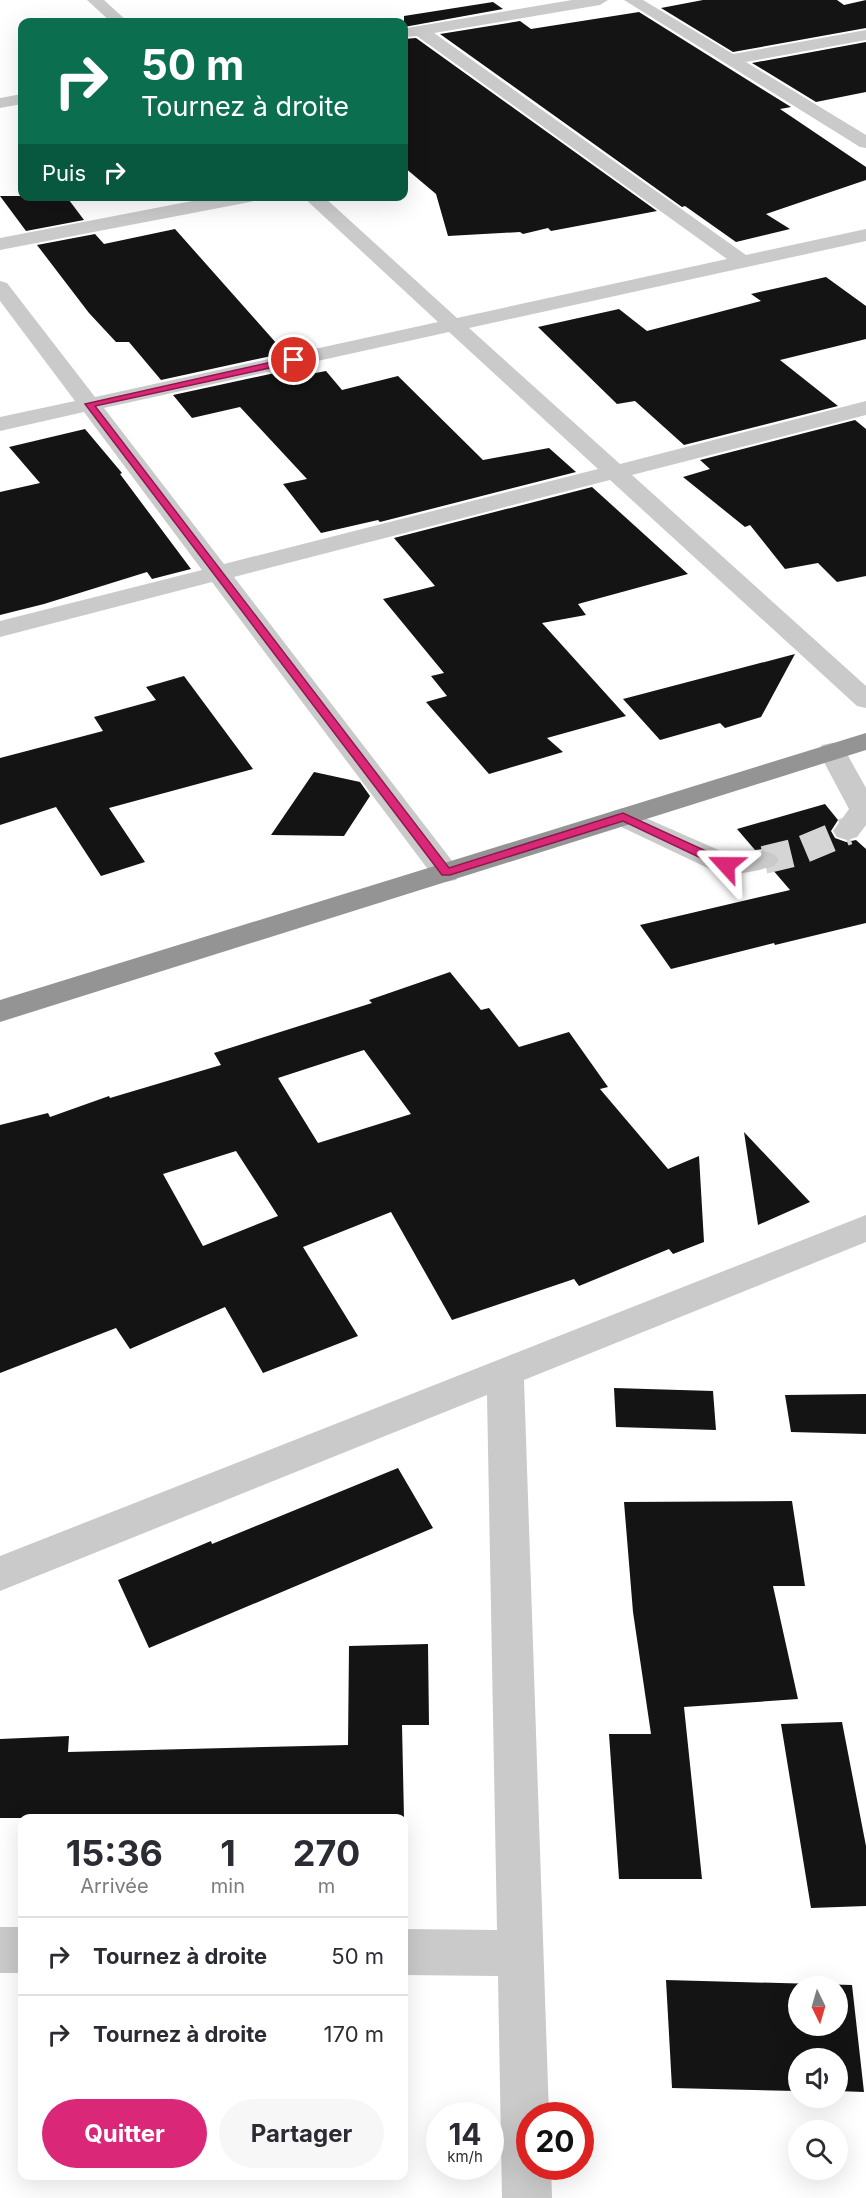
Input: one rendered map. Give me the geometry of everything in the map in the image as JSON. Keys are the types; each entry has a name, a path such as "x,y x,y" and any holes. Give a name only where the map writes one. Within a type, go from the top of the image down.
{"highway":[{"path":"0,1011 866,741"}],"street":[{"path":"95,0 115,18"},
{"path":"412,32 600,0"},
{"path":"632,0 866,143"},
{"path":"412,32 743,262"},
{"path":"730,60 866,35"},
{"path":"0,103 18,100"},
{"path":"837,125 866,119"},
{"path":"0,244 224,201"},
{"path":"317,201 866,700"},
{"path":"0,424 866,235"},
{"path":"0,287 446,873"},
{"path":"0,629 866,408"},
{"path":"832,751 863,809 847,831"},
{"path":"623,817 726,865 764,860"},
{"path":"0,1574 866,1228"},
{"path":"505,1372 527,2198"},
{"path":"0,1950 18,1950"},
{"path":"408,1952 522,1953"}],"building":[{"path":"703,0 837,0 844,5 866,0 866,28 733,52 661,8"},
{"path":"493,2 503,9 408,26 408,18 404,16"},
{"path":"639,12 791,107 780,109 866,167 866,180 766,214 790,229 736,242 685,206 682,207 440,34 520,21 531,29"},
{"path":"416,38 657,211 551,231 548,228 523,234 520,232 448,236 436,194 408,170 408,39"},
{"path":"866,42 866,92 816,102 752,63"},
{"path":"0,196 18,196 18,201 70,201 84,220 26,231"},
{"path":"175,229 285,353 161,380 129,342 116,342 89,313 37,245 95,234 104,244"},
{"path":"826,277 866,306 866,339 780,360 838,406 684,445 635,401 617,404 538,327 619,309 647,331 761,301 751,294"},
{"path":"298,368 305,375 326,371 342,390 398,376 483,460 549,448 576,472 380,522 378,520 321,533 283,484 307,479 240,407 192,418 173,395"},
{"path":"855,420 866,429 866,576 837,582 818,563 785,569 750,525 745,527 683,477 710,469 700,460"},
{"path":"85,429 122,473 120,474 191,569 152,579 147,572 0,615 0,492 40,483 9,447"},
{"path":"592,487 688,574 578,604 586,615 542,623 626,716 547,738 563,752 489,774 426,702 447,696 431,676 444,673 383,599 435,586 394,538"},
{"path":"795,654 761,717 725,728 720,723 660,740 623,699"},
{"path":"184,676 253,769 109,808 145,862 101,876 56,807 0,825 0,758 103,731 94,717 156,700 146,687"},
{"path":"314,772 360,782 370,796 344,836 271,835"},
{"path":"825,804 838,820 831,831 835,838 846,842 856,840 866,849 866,923 671,969 640,925 790,890 772,869 781,860 776,853 765,849 755,850 737,829"},
{"path":"450,972 481,1010 489,1008 519,1047 569,1032 608,1087 600,1089 668,1169 699,1156 704,1242 673,1254 669,1249 579,1286 574,1279 452,1320 391,1212 303,1247 358,1336 263,1373 225,1307 130,1349 116,1328 0,1373 0,1125 48,1113 50,1117 109,1096 110,1098 221,1065 214,1053 372,1003 369,1000","holes":["364,1050 411,1114 318,1143 278,1078","236,1151 278,1216 203,1246 163,1174"]},
{"path":"744,1132 810,1202 758,1225"},
{"path":"614,1388 713,1391 716,1430 616,1427"},
{"path":"866,1394 866,1434 791,1432 785,1395"},
{"path":"398,1468 433,1528 149,1648 118,1580"},
{"path":"792,1501 805,1586 773,1586 798,1699 684,1707 702,1879 619,1879 609,1734 651,1734 633,1612 624,1502"},
{"path":"428,1644 429,1725 402,1725 404,1814 18,1814 18,1818 0,1818 0,1739 69,1736 68,1752 348,1745 349,1646"},
{"path":"842,1722 866,1846 866,1906 811,1908 781,1724"},
{"path":"666,1980 788,1983 788,2036 848,2036 848,1985 852,1985 864,2092 848,2091 848,2048 788,2048 788,2091 672,2088"}],"tunnel":[{"path":"764,860 797,852 847,831"}],"route":[{"path":"294,360 90,404 446,873 623,817 726,865"}]}
